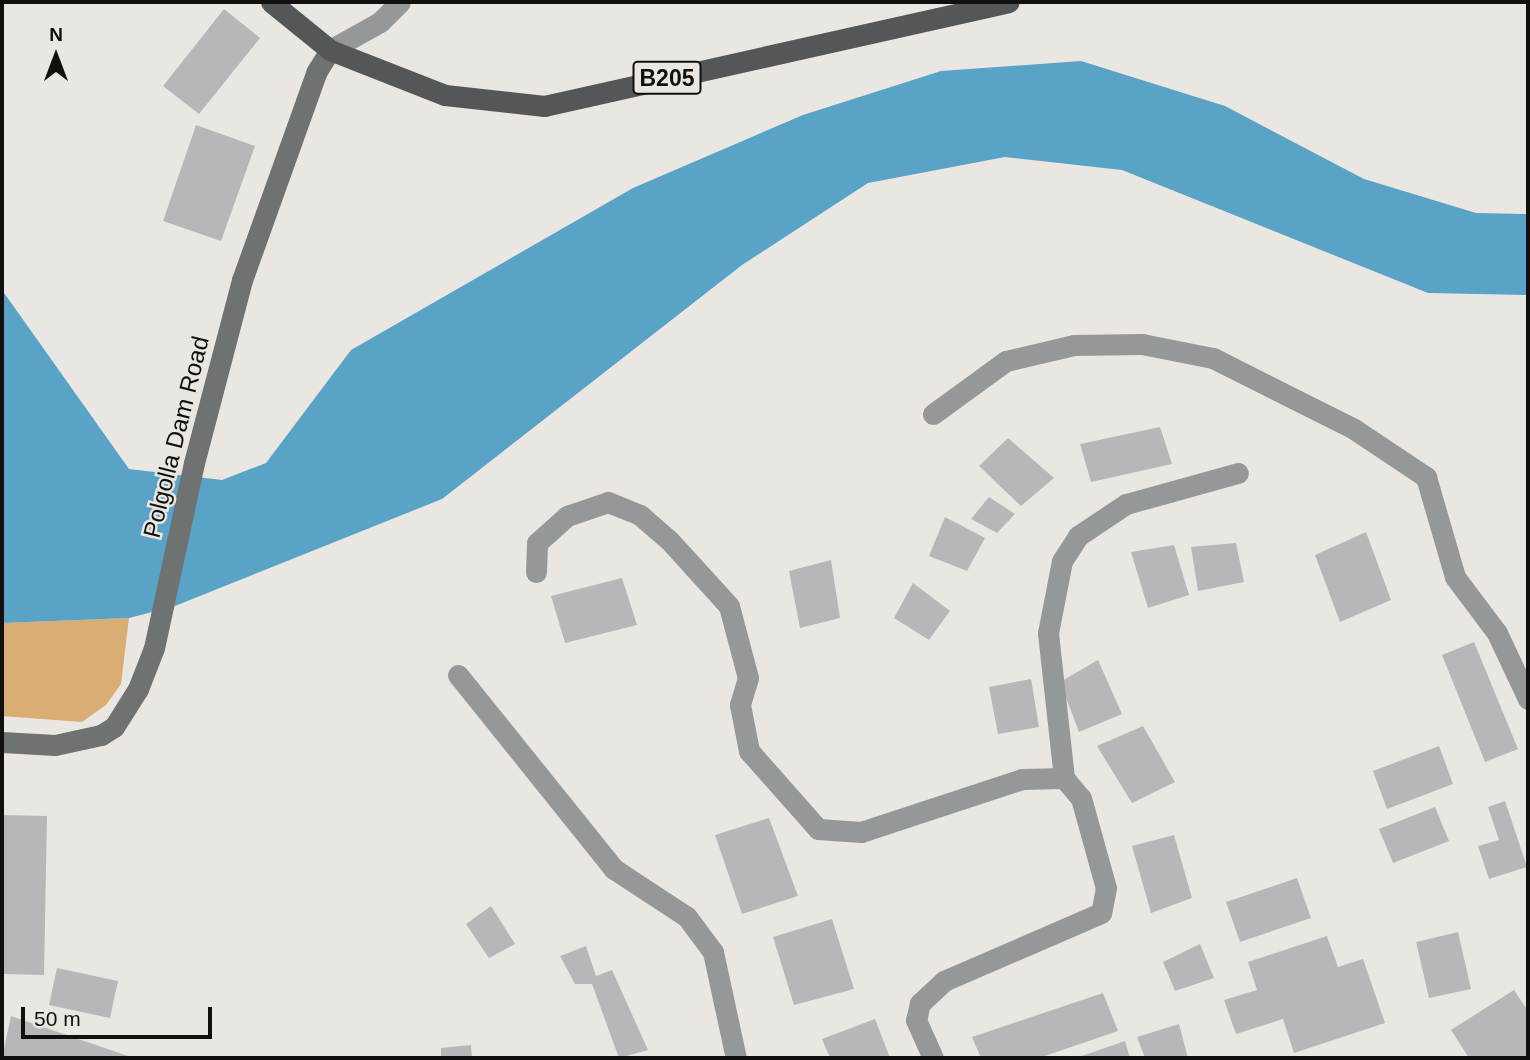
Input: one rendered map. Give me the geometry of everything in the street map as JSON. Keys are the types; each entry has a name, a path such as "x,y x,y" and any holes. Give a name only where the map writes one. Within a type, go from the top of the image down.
{"main road":[{"name":"B205","path":"271,2 330,50 444,95 544,106 1008,2"},
{"name":"Polgolla Dam Road","path":"2,742 55,746 101,735 114,727 146,670 194,463 242,279 317,71 330,50"}],"street":[{"path":"330,50 380,22 400,2"},
{"path":"933,414 1006,362 1074,345 1142,344 1213,358 1354,429 1426,477 1455,577 1497,633 1528,699"},
{"path":"933,1058 916,1020 920,1003 944,981 1101,914 1106,888 1081,798 1065,778 1048,633 1062,561 1078,536 1126,504 1238,473"},
{"path":"536,572 537,542 567,516 608,502 640,515 669,540 729,606 748,678 740,705 750,751 818,829 862,832 1022,779 1065,778"},
{"path":"458,675 614,869 687,917 713,952 736,1058"}],"shaded area":[{"path":"129,618 121,684 106,705 82,722 2,716 2,623"}],"water":[{"path":"1081,61 1225,106 1364,179 1476,213 1528,214 1528,295 1428,293 1122,170 1005,157 868,183 742,265 442,499 175,606 129,618 2,623 2,290 129,469 222,480 266,463 351,350 633,188 803,115 941,71"}],"building":[{"path":"224,9 260,38 199,114 163,86"},
{"path":"196,125 255,146 221,241 163,221"},
{"path":"1160,427 1172,464 1091,482 1080,444"},
{"path":"1008,438 1054,478 1021,506 979,466"},
{"path":"989,497 1015,514 997,533 971,519"},
{"path":"945,517 985,538 967,571 929,556"},
{"path":"1366,532 1391,600 1340,622 1315,555"},
{"path":"1236,543 1244,582 1198,591 1191,547"},
{"path":"1174,545 1189,595 1148,608 1131,552"},
{"path":"831,560 840,618 800,628 789,571"},
{"path":"622,578 637,625 565,643 551,596"},
{"path":"913,583 950,611 929,640 894,618"},
{"path":"1474,642 1518,749 1485,762 1442,655"},
{"path":"1098,660 1122,714 1079,732 1060,682"},
{"path":"1031,679 1039,727 998,734 989,687"},
{"path":"1143,726 1175,782 1132,803 1097,746"},
{"path":"1439,746 1453,784 1387,809 1373,771"},
{"path":"1505,801 1527,867 1489,879 1478,846 1499,840 1488,807"},
{"path":"1435,807 1449,841 1393,863 1379,829"},
{"path":"2,815 47,816 44,975 2,974"},
{"path":"769,818 798,896 742,914 715,835"},
{"path":"1174,835 1192,898 1151,913 1132,846"},
{"path":"1297,878 1311,918 1240,942 1226,902"},
{"path":"491,906 515,944 489,958 466,924"},
{"path":"832,919 854,989 794,1005 773,937"},
{"path":"1458,932 1471,989 1429,998 1416,942"},
{"path":"1327,936 1338,967 1363,959 1385,1023 1294,1053 1283,1019 1236,1034 1224,1000 1257,990 1248,962"},
{"path":"1200,944 1214,978 1175,991 1163,962"},
{"path":"586,946 596,976 612,970 648,1050 619,1058 592,984 575,984 560,956"},
{"path":"57,968 118,981 110,1018 49,1005"},
{"path":"1514,990 1528,1011 1528,1058 1469,1058 1451,1030"},
{"path":"1103,993 1118,1031 1039,1058 981,1058 972,1037"},
{"path":"11,1016 134,1058 2,1058"},
{"path":"875,1019 890,1058 830,1058 822,1039"},
{"path":"1179,1024 1188,1058 1145,1058 1137,1037"},
{"path":"1125,1041 1130,1058 1076,1058"},
{"path":"471,1045 472,1058 441,1058 441,1048"}]}
